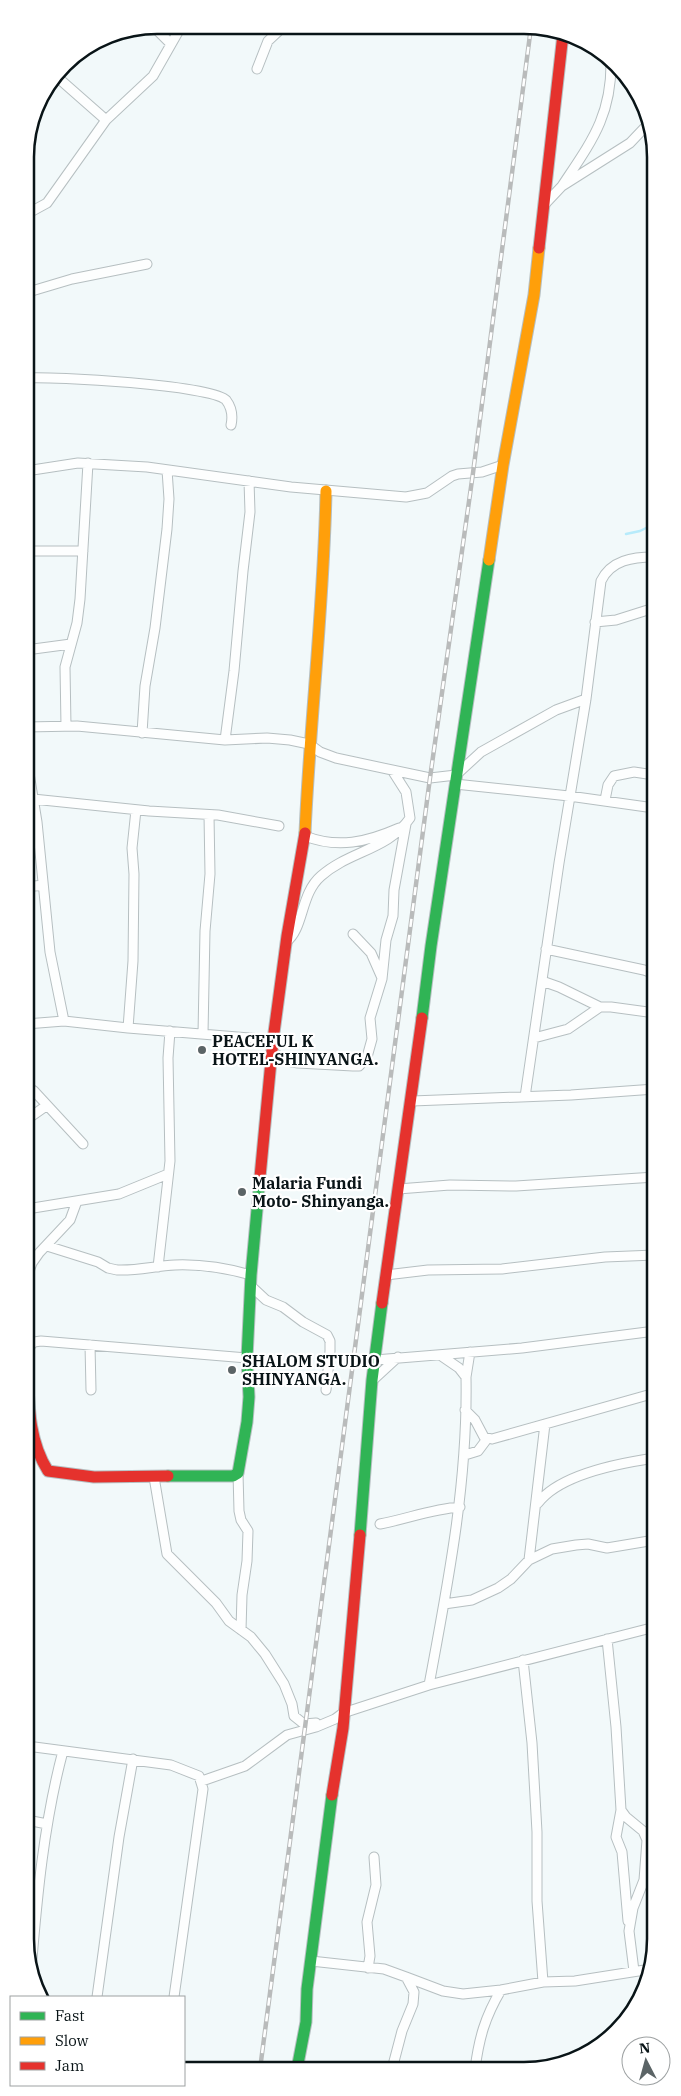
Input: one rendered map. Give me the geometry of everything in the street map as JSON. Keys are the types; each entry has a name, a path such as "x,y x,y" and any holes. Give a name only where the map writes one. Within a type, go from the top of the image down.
{"street":[{"path":"161,34 171,44"},
{"path":"34,210 47,203 106,120 153,76 177,34"},
{"path":"257,69 268,41 275,34"},
{"path":"298,2062 306,2022 311,1961 354,1622 372,1380 455,780 503,466 534,295 562,40"},
{"path":"545,204 562,186 598,129 609,97 611,70"},
{"path":"61,80 106,120"},
{"path":"562,186 630,142 644,129"},
{"path":"34,291 72,279 147,264"},
{"path":"34,378 52,377 133,383 192,389 214,394 225,399 231,409 231,425"},
{"path":"34,470 88,463 167,470 326,491 382,496 417,496 434,490 452,476 482,472 503,466"},
{"path":"66,726 65,667 80,599 88,463"},
{"path":"142,733 145,686 155,628 167,529 169,499 167,470"},
{"path":"225,740 250,512 249,481"},
{"path":"241,1630 248,1531 238,1511 238,1474 247,1422 249,1397 247,1358 251,1280 273,1040 286,942 305,836 309,744 326,491"},
{"path":"34,550 83,551"},
{"path":"525,1097 569,796 586,699 601,581 608,570 622,561 647,558"},
{"path":"595,622 616,620 647,610"},
{"path":"34,649 71,644"},
{"path":"455,780 481,752 556,710 586,699"},
{"path":"34,726 66,726 225,740 267,738 309,744 320,752 336,758 430,778 647,807"},
{"path":"286,942 292,938 310,889 320,876 336,864 387,841 410,818 406,792 392,770"},
{"path":"605,800 608,785 614,776 634,772 647,774"},
{"path":"34,799 136,810 209,815 279,826"},
{"path":"34,808 50,952 64,1020"},
{"path":"128,1028 133,961 134,874 132,848 136,810"},
{"path":"203,1034 205,931 210,874 209,815"},
{"path":"305,836 319,841 349,843 366,841 406,824"},
{"path":"272,1052 298,1064 359,1066 364,1062 372,1039 370,1018 382,979 386,940 393,916 394,890 406,824"},
{"path":"34,886 43,885"},
{"path":"353,934 371,952 382,979"},
{"path":"546,949 647,971"},
{"path":"542,981 559,986 600,1007"},
{"path":"534,1038 568,1029 600,1007 611,1006 647,1012"},
{"path":"34,1023 64,1020 128,1028 273,1040"},
{"path":"158,1267 170,1145 168,1058 170,1031"},
{"path":"412,1101 471,1097 525,1097 647,1089"},
{"path":"34,1091 83,1144"},
{"path":"34,1114 46,1106"},
{"path":"34,1208 119,1194 168,1174"},
{"path":"398,1189 450,1185 516,1186 647,1178"},
{"path":"34,1261 70,1220 78,1201"},
{"path":"47,1246 117,1270 176,1265 222,1267 251,1280 266,1300 283,1307 303,1322 327,1335 330,1351 326,1390"},
{"path":"386,1275 428,1270 518,1267 597,1258 647,1255"},
{"path":"375,1360 399,1356 470,1352 578,1342 647,1332"},
{"path":"34,1342 41,1341 247,1358"},
{"path":"90,1345 91,1390"},
{"path":"429,1685 460,1507 465,1455 466,1377 470,1352"},
{"path":"440,1354 466,1377"},
{"path":"372,1380 399,1356"},
{"path":"465,1410 475,1420 482,1434 487,1439 497,1439 647,1396"},
{"path":"529,1560 545,1424"},
{"path":"465,1455 478,1451 487,1439"},
{"path":"34,1441 41,1463 48,1471 94,1477 233,1476 238,1474"},
{"path":"536,1506 551,1490 574,1479 614,1466 647,1460"},
{"path":"154,1477 166,1554 216,1604 229,1621 251,1637 278,1673 287,1690 294,1716 304,1724 326,1723"},
{"path":"380,1524 429,1511 460,1507"},
{"path":"444,1604 472,1600 498,1588 511,1580 529,1560 544,1552 562,1546 588,1544 607,1548 647,1541"},
{"path":"202,1781 245,1766 287,1735 326,1723 343,1713 429,1685 647,1629"},
{"path":"606,1638 616,1727 621,1810 616,1837 622,1852 634,1972"},
{"path":"523,1660 532,1743 537,1832 537,1901 543,1982"},
{"path":"34,1747 171,1765 195,1773 202,1781 203,1789 174,1996"},
{"path":"34,1918 47,1824 63,1750"},
{"path":"97,1996 119,1837 134,1759"},
{"path":"621,1810 645,1834 647,1840 644,1880 634,1908 629,1931"},
{"path":"34,1821 47,1824"},
{"path":"368,1968 370,1956 367,1922 376,1885 374,1857"},
{"path":"311,1961 384,1969 443,1991 463,1994 501,1990 543,1982 575,1981 643,1970"},
{"path":"394,2062 402,2032 413,2004 414,1992 406,1977"},
{"path":"476,2062 481,2032 487,2013 501,1990"}],"waterway":[{"path":"626,534 647,528"}],"railway":[{"path":"261,2062 530,34"}],"traffic: fast":[{"path":"422,1018 431,946 489,560"},
{"path":"168,1476 233,1476 238,1473 247,1422 249,1397 247,1358 251,1275 260,1177"},
{"path":"360,1535 372,1380 382,1303"},
{"path":"298,2062 306,2022 307,1989 332,1795"}],"traffic: slow":[{"path":"489,560 503,465 534,295 539,248"},
{"path":"305,833 323,576 326,491"}],"traffic: jam":[{"path":"539,248 562,40"},
{"path":"260,1177 273,1040 287,936 305,833"},
{"path":"382,1303 422,1018"},
{"path":"34,1436 41,1458 48,1471 94,1477 168,1476"},
{"path":"332,1795 343,1728 360,1535"}],"place":[{"name":"PEACEFUL K HOTEL-SHINYANGA.","path":"202,1050"},
{"name":"Malaria Fundi Moto- Shinyanga.","path":"242,1192"},
{"name":"SHALOM STUDIO SHINYANGA.","path":"232,1370"}]}
